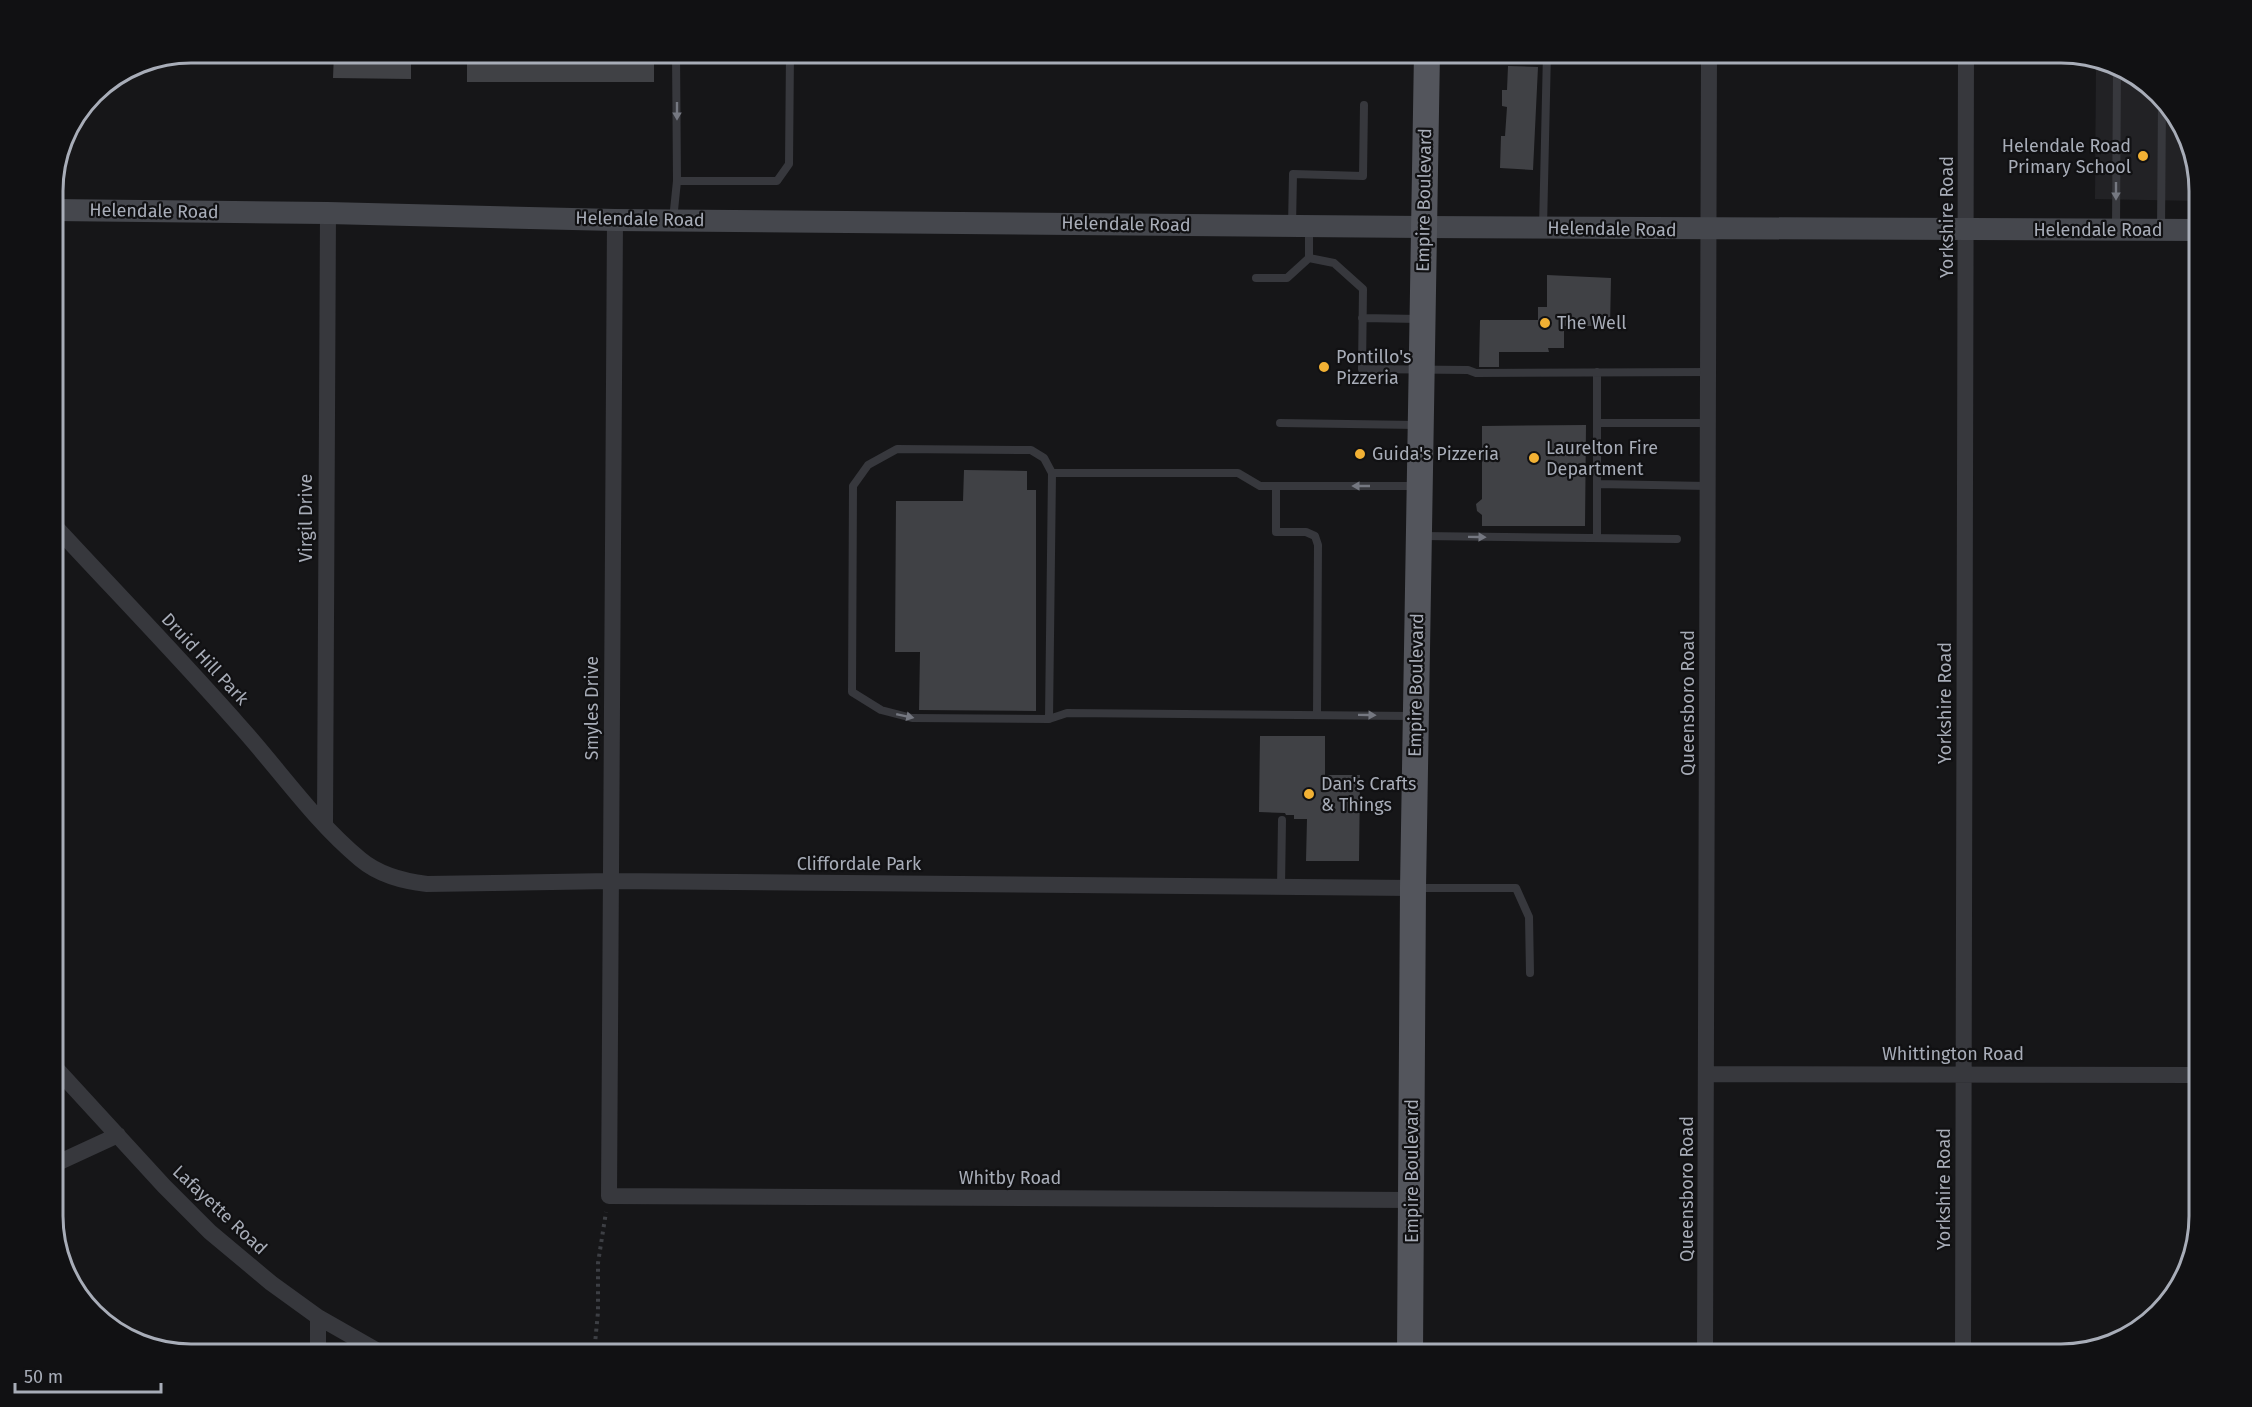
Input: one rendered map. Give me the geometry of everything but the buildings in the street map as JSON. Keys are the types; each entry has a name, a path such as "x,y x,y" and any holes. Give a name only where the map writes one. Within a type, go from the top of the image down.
{"main road":[{"name":"Empire Boulevard","path":"1410,1344 1413,888 1427,63"}],"street":[{"name":"Queensboro Road","path":"1705,1344 1709,63"},
{"name":"Yorkshire Road","path":"1963,1344 1966,63"},
{"name":"Helendale Road","path":"63,210 328,213 615,220 1708,230 2189,230"},
{"name":"Virgil Drive","path":"325,824 328,213"},
{"name":"Smyles Drive","path":"609,1196 615,220"},
{"name":"Druid Hill Park","path":"63,536 238,724 325,824"},
{"name":"Cliffordale Park","path":"325,824 360,859 389,876 427,884 610,881 1413,888"},
{"name":"Whittington Road","path":"1707,1074 2189,1075"},
{"name":"Lafayette Road","path":"63,1077 210,1232 271,1283 318,1317 365,1344"},
{"path":"63,1160 118,1135"},
{"name":"Whitby Road","path":"609,1196 1412,1200"},
{"path":"318,1317 318,1344"}],"lane":[{"path":"672,220 677,181 676,63"},
{"path":"677,181 777,181 789,164 790,63"},
{"path":"1543,228 1547,63"},
{"path":"2116,230 2117,76"},
{"path":"1309,258 1301,226 1293,174 1363,176 1364,105"},
{"path":"2161,230 2162,113"},
{"path":"1256,278 1287,278 1309,258"},
{"path":"1309,258 1334,263 1363,289 1362,369 1468,370 1476,373 1708,372"},
{"path":"1362,318 1422,319"},
{"path":"1597,372 1597,538"},
{"path":"1280,423 1420,425"},
{"path":"1597,423 1708,423"},
{"path":"1049,719 1052,473 1044,458 1031,450 897,449 868,465 853,486 852,692 881,710 912,718 1049,719 1067,713 1416,716"},
{"path":"1052,473 1238,473 1260,486 1419,486"},
{"path":"1597,484 1708,486"},
{"path":"1276,487 1276,532 1306,532 1315,536 1318,545 1317,714"},
{"path":"1419,536 1677,539"},
{"path":"1281,820 1281,887"},
{"path":"1413,888 1516,888 1529,917 1530,973"}],"path":[{"path":"595,1344 598,1312 598,1263 609,1196"}],"shaded area":[{"name":"Helendale Road Primary School","path":"2096,68 2125,80 2139,89 2167,120 2176,134 2187,166 2189,201 2095,199"}],"place":[{"name":"Helendale Road Primary School","path":"2143,156"},
{"name":"The Well","path":"1545,323"},
{"name":"Pontillo's Pizzeria","path":"1324,367"},
{"name":"Guida's Pizzeria","path":"1360,454"},
{"name":"Laurelton Fire Department","path":"1534,458"},
{"name":"Dan's Crafts & Things","path":"1309,794"}]}
